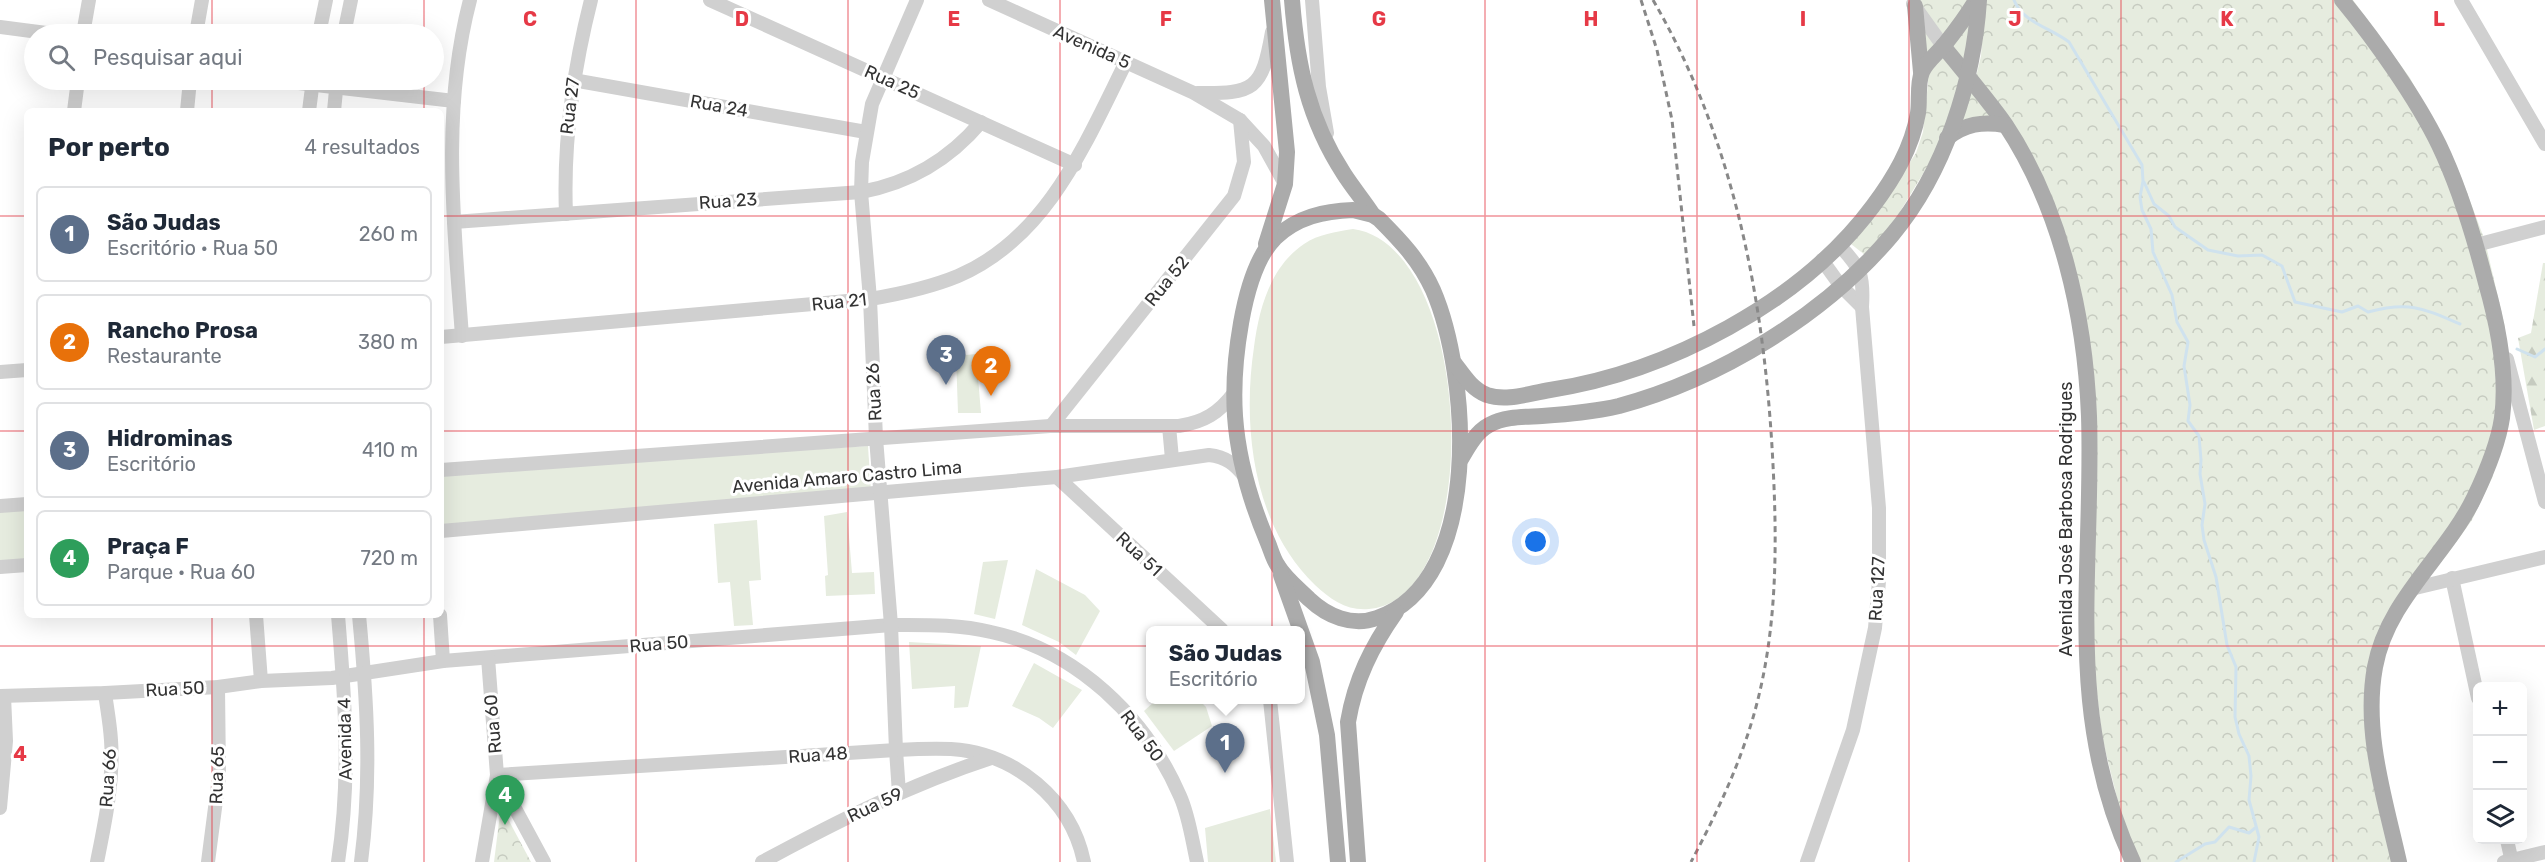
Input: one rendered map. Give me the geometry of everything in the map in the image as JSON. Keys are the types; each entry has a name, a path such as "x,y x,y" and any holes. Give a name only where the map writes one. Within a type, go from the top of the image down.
{"main road":[{"path":"1272,0 1287,152 1285,184 1276,219 1248,292 1241,325 1234,393 1246,479 1260,524 1299,626"},
{"path":"1292,0 1296,52 1302,77 1330,150 1343,173 1373,215 1410,250 1424,271 1434,293 1454,363 1461,436 1458,485 1442,551 1419,589 1396,612 1365,662 1352,699 1348,722 1358,862"},
{"path":"1922,72 1978,0"},
{"path":"1460,460 1470,443 1490,424 1507,419 1574,414 1615,407 1678,387 1715,369 1792,324 1860,268 1893,233 1934,168 1968,78 1978,27 1978,0"},
{"path":"2342,0 2363,26 2420,111 2439,144 2465,208 2497,323 2504,396 2502,420 2485,475 2464,518 2397,611 2375,664 2371,691 2374,747 2399,862"},
{"path":"1454,363 1471,385 1487,394 1504,398 1582,384 1648,364 1717,334 1757,311 1839,245 1885,188 1912,139 1918,111 1922,72 1913,3"},
{"name":"Avenida José Barbosa Rodrigues","path":"1943,46 2005,124 2035,177 2069,274 2077,316 2089,416 2085,597 2089,697 2100,775 2133,862"},
{"path":"1947,138 1959,129 1972,124 1989,122 2005,124"},
{"path":"1261,256 1291,225 1311,216 1332,211 1353,210 1373,215"},
{"path":"1278,566 1316,605 1334,616 1364,622 1396,612"},
{"path":"1305,642 1312,662 1328,735 1338,862"}],"street":[{"path":"85,24 89,0"},
{"path":"198,24 202,0"},
{"path":"321,24 326,0"},
{"path":"346,24 351,0"},
{"path":"462,336 452,180 454,101 460,45 470,0"},
{"name":"Rua 27","path":"566,214 565,144 573,80 591,0"},
{"name":"Rua 25","path":"710,0 1075,165"},
{"name":"Rua 26","path":"899,793 891,625 876,438 870,299 861,192 866,132 882,78 917,0"},
{"name":"Avenida 5","path":"989,0 1194,93 1240,120 1264,146 1285,184"},
{"path":"1312,0 1319,87 1330,150"},
{"path":"2462,0 2545,144"},
{"name":"Avenida José Barbosa Rodrigues","path":"1913,3 1943,46"},
{"name":"Avenida 5","path":"1194,93 1227,94 1244,91 1255,83 1263,71 1274,18"},
{"path":"0,27 24,30"},
{"name":"Rua 21","path":"444,337 870,299 930,286 981,264 1030,224 1075,165 1125,62"},
{"name":"Rua 24","path":"573,80 866,132"},
{"path":"74,108 77,90"},
{"path":"187,108 189,90"},
{"path":"309,108 311,90"},
{"path":"334,108 336,90"},
{"path":"382,90 454,101"},
{"name":"Rua 52","path":"1051,426 1234,196 1244,162 1240,120"},
{"name":"Rua 23","path":"454,222 861,192 902,181 927,169 954,150 981,122"},
{"path":"2476,245 2545,227"},
{"path":"1839,245 1860,268"},
{"path":"1822,260 1840,285 1862,307"},
{"name":"Rua 127","path":"1807,862 1853,730 1875,628 1879,581 1880,508 1862,307 1863,278 1860,268"},
{"path":"2497,323 2545,502"},
{"path":"0,372 24,370"},
{"name":"Avenida Amaro Castro Lima","path":"444,470 876,438 968,434 1051,426 1194,424 1206,419 1224,406 1234,393"},
{"path":"1169,426 1172,459"},
{"name":"Avenida Amaro Castro Lima","path":"444,531 1057,477 1209,455 1232,462 1246,479"},
{"name":"Rua 51","path":"1057,477 1218,626"},
{"path":"0,506 24,504"},
{"path":"2411,589 2545,557"},
{"path":"0,567 24,565"},
{"path":"2452,578 2475,682"},
{"path":"256,618 261,681"},
{"name":"Avenida 4","path":"338,618 347,738 347,780 338,862"},
{"name":"Avenida 4","path":"359,618 368,704 367,819 361,862"},
{"path":"440,618 443,661"},
{"name":"Rua 50","path":"2,696 218,687 261,681 343,677 443,661 891,625 956,626 1025,641 1060,657 1092,680 1122,708 1145,736 1166,768 1181,797 1197,862"},
{"name":"Rua 60","path":"482,862 497,775 488,658"},
{"name":"Rua 65","path":"208,862 219,777 218,687"},
{"name":"Rua 66","path":"97,862 105,822 111,769 111,740 105,693"},
{"path":"0,808 6,741 2,696"},
{"path":"1271,704 1287,862"},
{"name":"Rua 48","path":"497,775 896,750 952,749 993,758 1032,778 1060,806 1079,841 1081,861"},
{"name":"Rua 59","path":"762,862 899,793 960,768 993,758"},
{"path":"497,775 544,862"},
{"path":"2507,844 2509,861 2545,852"}],"green space":[{"path":"1907,0 1976,0 1966,79 2000,125 1986,126 1941,144 1892,225 1865,255 1851,244 1916,153 1923,132 1928,83"},
{"path":"1985,0 2353,0 2410,78 2460,174 2485,241 2505,327 2493,476 2472,520 2446,556 2399,611 2372,688 2398,862 2139,862 2121,814 2102,737 2092,649 2094,463 2063,238 1975,81 1981,56"},
{"path":"1353,229 1393,250 1423,294 1443,354 1451,421 1448,489 1434,548 1407,590 1369,609 1346,606 1333,600 1315,585 1294,561 1265,505 1257,474 1250,410 1256,333 1263,304 1275,277 1292,253 1304,244 1334,232"},
{"path":"2543,263 2545,263 2545,426 2534,430 2518,338 2531,333"},
{"path":"976,354 981,413 958,413 956,356"},
{"path":"868,446 871,492 444,528 444,472"},
{"path":"24,508 24,561 0,563 0,510"},
{"path":"847,512 852,573 874,572 875,594 826,596 825,576 828,575 824,516"},
{"path":"757,520 761,580 749,581 753,625 734,626 730,582 718,583 714,524"},
{"path":"1008,560 995,619 974,614 983,562"},
{"path":"1036,569 1085,595 1100,611 1076,655 1059,642 1022,625"},
{"path":"909,642 981,646 968,707 954,708 955,686 912,689"},
{"path":"1034,663 1082,690 1053,728 1039,718 1012,706"},
{"path":"1152,704 1203,704 1212,726 1174,751 1144,711"},
{"path":"501,806 531,862 494,862"},
{"path":"1270,809 1276,862 1208,862 1205,828"}],"waterway":[{"path":"2014,0 2023,14 2069,42 2142,165 2143,181 2140,197 2142,210 2151,229 2153,252 2172,295 2177,322 2188,342 2184,366 2190,405 2188,421 2199,436 2200,474 2205,504 2202,525 2204,540 2216,577 2227,645 2236,667 2235,717 2239,734 2249,756 2251,776 2249,800 2259,837 2254,862"},
{"path":"2144,182 2154,204 2169,216 2175,227 2208,250 2238,256 2262,255 2282,266 2295,302 2342,312 2358,306 2368,312 2394,307 2416,308 2460,324"},
{"path":"2517,349 2535,357 2545,349"},
{"path":"2176,862 2205,844 2215,842 2229,827 2249,833 2255,828"}],"railway":[{"path":"1641,0 1657,50 1672,120 1694,326"},
{"path":"1653,0 1681,54 1705,110 1725,167 1741,225 1762,344 1773,465 1774,581 1765,667 1746,739 1730,781 1691,862"}],"place":[{"name":"Hidrominas","path":"946,385"},
{"name":"Rancho Prosa","path":"991,396"},
{"name":"São Judas","path":"1225,773"},
{"name":"Praça F","path":"505,825"}]}
